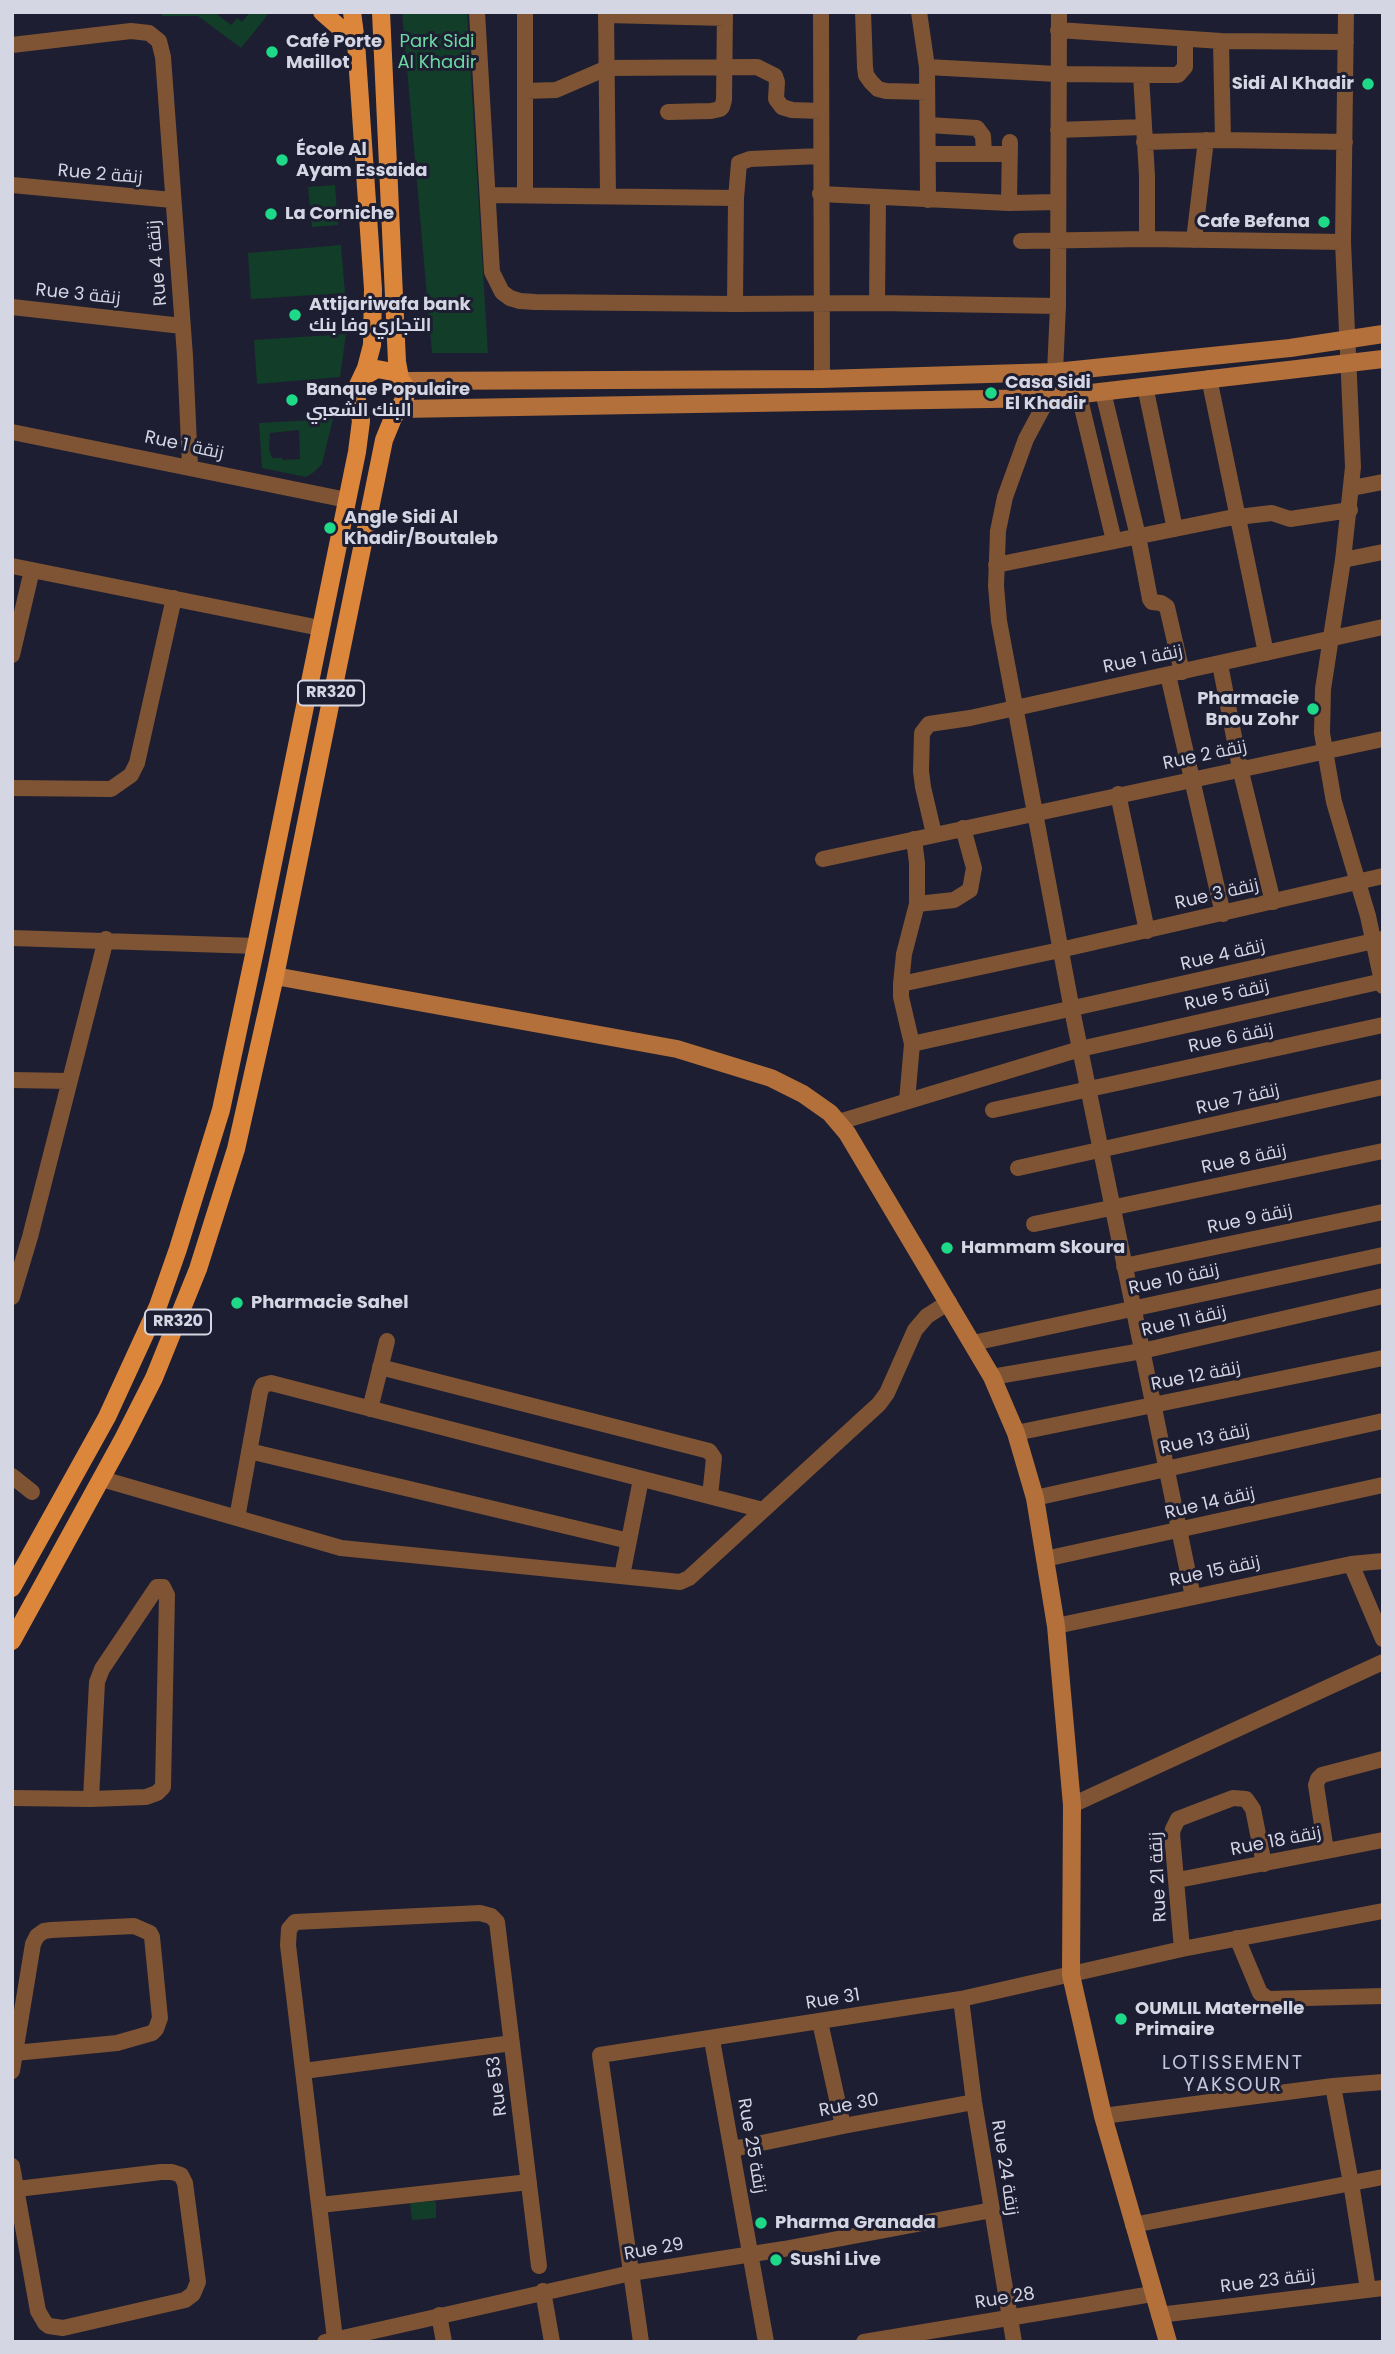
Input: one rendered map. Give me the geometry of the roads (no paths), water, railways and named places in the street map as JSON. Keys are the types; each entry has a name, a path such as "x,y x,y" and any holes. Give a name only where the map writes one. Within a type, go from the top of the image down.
{"main road":[{"path":"322,12 356,42"},
{"name":"RR320","path":"12,1588 107,1417 158,1306 221,1110 359,440 356,391 371,353 373,289 352,12"},
{"name":"RR320","path":"12,1641 102,1479 154,1378 210,1236 236,1149 275,976 382,448 390,424 406,396 397,362 381,12"},
{"path":"363,377 382,369 394,372 401,379 822,379 1055,372 1290,348 1383,334"},
{"path":"359,406 366,414 388,418 399,411 1048,398 1383,359"},
{"path":"275,976 677,1049 771,1078 803,1094 839,1122 881,1187 992,1377 1016,1433 1035,1498 1056,1626 1072,1805 1071,1975 1103,2116 1152,2294 1168,2342"}],"street":[{"path":"477,12 492,272 502,292 510,298 520,301 1058,306"},
{"path":"525,12 525,195"},
{"path":"821,12 822,379"},
{"path":"863,12 865,67 871,82 878,89 886,91 927,92"},
{"path":"1059,12 1058,306 1055,372 1048,398 1026,439 1005,497 998,531 996,565 999,621 1060,950 1193,1597"},
{"path":"1346,12 1343,242 1353,467 1322,712 1325,751 1334,802 1378,940 1382,983"},
{"path":"608,196 607,14 725,15 724,100 720,109 668,112"},
{"path":"920,16 927,67 928,200"},
{"path":"1058,30 1221,41 1346,42"},
{"name":"Rue 4 زنقة","path":"12,45 142,31 155,36 159,41 163,57 190,466"},
{"path":"927,67 1057,74 1180,74 1185,67 1185,39"},
{"path":"1194,240 1215,140 1221,41"},
{"path":"525,91 556,90 607,68 757,67 775,76 776,99 782,107 820,111"},
{"path":"1142,75 1147,239"},
{"path":"928,125 977,128 983,136 984,153"},
{"path":"1058,130 1215,140 1345,142"},
{"path":"928,154 984,153 1010,148 1009,203"},
{"path":"735,304 737,169 743,160 820,156"},
{"name":"Rue 2 زنقة","path":"19,187 172,200"},
{"path":"820,194 1009,203 1058,202"},
{"path":"488,195 736,198"},
{"path":"877,303 878,198"},
{"path":"1021,241 1147,239 1343,242"},
{"name":"Rue 3 زنقة","path":"12,306 182,326"},
{"path":"1209,378 1266,653"},
{"path":"1145,386 1175,529"},
{"path":"1103,391 1150,599 1167,607 1191,779 1223,914"},
{"path":"1080,394 1114,541"},
{"name":"Rue 1 زنقة","path":"12,432 347,500"},
{"path":"1352,488 1383,482"},
{"path":"996,565 1238,517 1272,513 1290,519 1349,510"},
{"path":"1343,560 1383,552"},
{"path":"12,566 320,628"},
{"path":"12,656 32,570"},
{"path":"12,788 111,789 131,775 137,763 174,598"},
{"name":"Rue 1 زنقة","path":"934,834 923,788 920,746 922,733 929,724 970,718 1383,627"},
{"path":"1220,664 1240,768 1273,902"},
{"name":"Rue 2 زنقة","path":"823,859 1383,738"},
{"path":"1118,794 1147,931"},
{"path":"916,904 954,900 970,890 974,868 963,828"},
{"path":"907,1101 912,1044 901,997 901,984 904,954 916,904 918,863 914,839"},
{"name":"Rue 3 زنقة","path":"901,984 1383,876"},
{"path":"12,938 256,946"},
{"path":"12,1297 106,939"},
{"name":"Rue 4 زنقة","path":"912,1044 1378,940"},
{"name":"Rue 5 زنقة","path":"839,1122 1080,1049 1382,983"},
{"name":"Rue 6 زنقة","path":"993,1110 1383,1026"},
{"path":"12,1080 69,1080"},
{"name":"Rue 7 زنقة","path":"1018,1168 1383,1087"},
{"name":"Rue 8 زنقة","path":"1034,1224 1383,1151"},
{"name":"Rue 9 زنقة","path":"1124,1266 1383,1212"},
{"name":"Rue 10 زنقة","path":"973,1343 1383,1255"},
{"name":"Rue 11 زنقة","path":"992,1377 1142,1351 1383,1296"},
{"path":"102,1479 350,1550 680,1582 689,1578 879,1404 887,1394 915,1330 927,1317 949,1302"},
{"path":"370,1409 387,1341"},
{"name":"Rue 12 زنقة","path":"1016,1433 1383,1358"},
{"path":"380,1367 709,1451 714,1458 710,1496"},
{"path":"237,1518 263,1385 271,1383 763,1510"},
{"name":"Rue 13 زنقة","path":"1035,1498 1383,1421"},
{"path":"249,1451 629,1541"},
{"path":"12,1476 32,1492"},
{"path":"622,1576 642,1479"},
{"name":"Rue 14 زنقة","path":"1045,1559 1383,1485"},
{"name":"Rue 15 زنقة","path":"1056,1626 1351,1564 1383,1560"},
{"path":"1351,1564 1383,1639"},
{"path":"12,1798 91,1799 146,1797 158,1793 163,1787 167,1595 163,1587 157,1587 102,1669 97,1682 91,1799"},
{"path":"1072,1805 1383,1662"},
{"path":"1326,1851 1316,1785 1318,1779 1322,1775 1383,1759"},
{"name":"Rue 21 زنقة","path":"1182,1949 1172,1835 1175,1822 1233,1798 1246,1799 1250,1802 1264,1864"},
{"name":"Rue 18 زنقة","path":"1178,1880 1383,1840"},
{"path":"1071,1975 1182,1949 1383,1911"},
{"name":"Rue 53","path":"304,2071 288,1945 289,1929 293,1924 480,1913 491,1916 497,1922 500,1932 539,2266"},
{"path":"12,2071 33,1944 40,1933 51,1930 134,1926 150,1933 160,2018 152,2033 117,2043 15,2053"},
{"path":"1237,1938 1260,1993 1268,1999 1383,1996"},
{"name":"Rue 31","path":"631,2273 600,2055 712,2040 961,1999 1071,1975"},
{"name":"Rue 24 زنقة","path":"961,1999 974,2102 1014,2342"},
{"path":"820,2022 842,2126"},
{"name":"Rue 25 زنقة","path":"712,2040 766,2342"},
{"path":"330,2340 320,2205 304,2071 512,2043"},
{"path":"1103,2116 1383,2082"},
{"path":"1333,2086 1375,2289"},
{"name":"Rue 30","path":"733,2149 974,2102"},
{"path":"12,2166 38,2311 40,2318 49,2326 63,2328 185,2300 193,2294 198,2282 181,2175 161,2172 17,2189"},
{"path":"1133,2225 1383,2177"},
{"path":"320,2205 529,2182"},
{"name":"Rue 29","path":"330,2340 631,2273 992,2210"},
{"path":"631,2273 641,2342"},
{"name":"Rue 23 زنقة","path":"1159,2315 1375,2289"},
{"path":"543,2291 552,2342"},
{"name":"Rue 28","path":"864,2342 1152,2294"},
{"path":"439,2315 444,2342"}],"place":[{"name":"Café Porte Maillot","path":"272,52"},
{"name":"Sidi Al Khadir","path":"1368,84"},
{"name":"École Al Ayam Essaida","path":"282,160"},
{"name":"La Corniche","path":"271,214"},
{"name":"Cafe Befana","path":"1324,222"},
{"name":"Attijariwafa bank التجاري وفا بنك","path":"295,315"},
{"name":"Casa Sidi El Khadir","path":"991,393"},
{"name":"Banque Populaire البنك الشعبي","path":"292,400"},
{"name":"Angle Sidi Al Khadir/Boutaleb","path":"330,528"},
{"name":"Pharmacie Bnou Zohr","path":"1313,709"},
{"name":"Hammam Skoura","path":"947,1248"},
{"name":"Pharmacie Sahel","path":"237,1303"},
{"name":"OUMLIL Maternelle Primaire","path":"1121,2019"},
{"name":"Pharma Granada","path":"761,2223"},
{"name":"Sushi Live","path":"776,2260"}],"district":[{"name":"LOTISSEMENT YAKSOUR","path":"1233,2075"}],"park label":[{"name":"Park Sidi Al Khadir","path":"437,52"}]}
